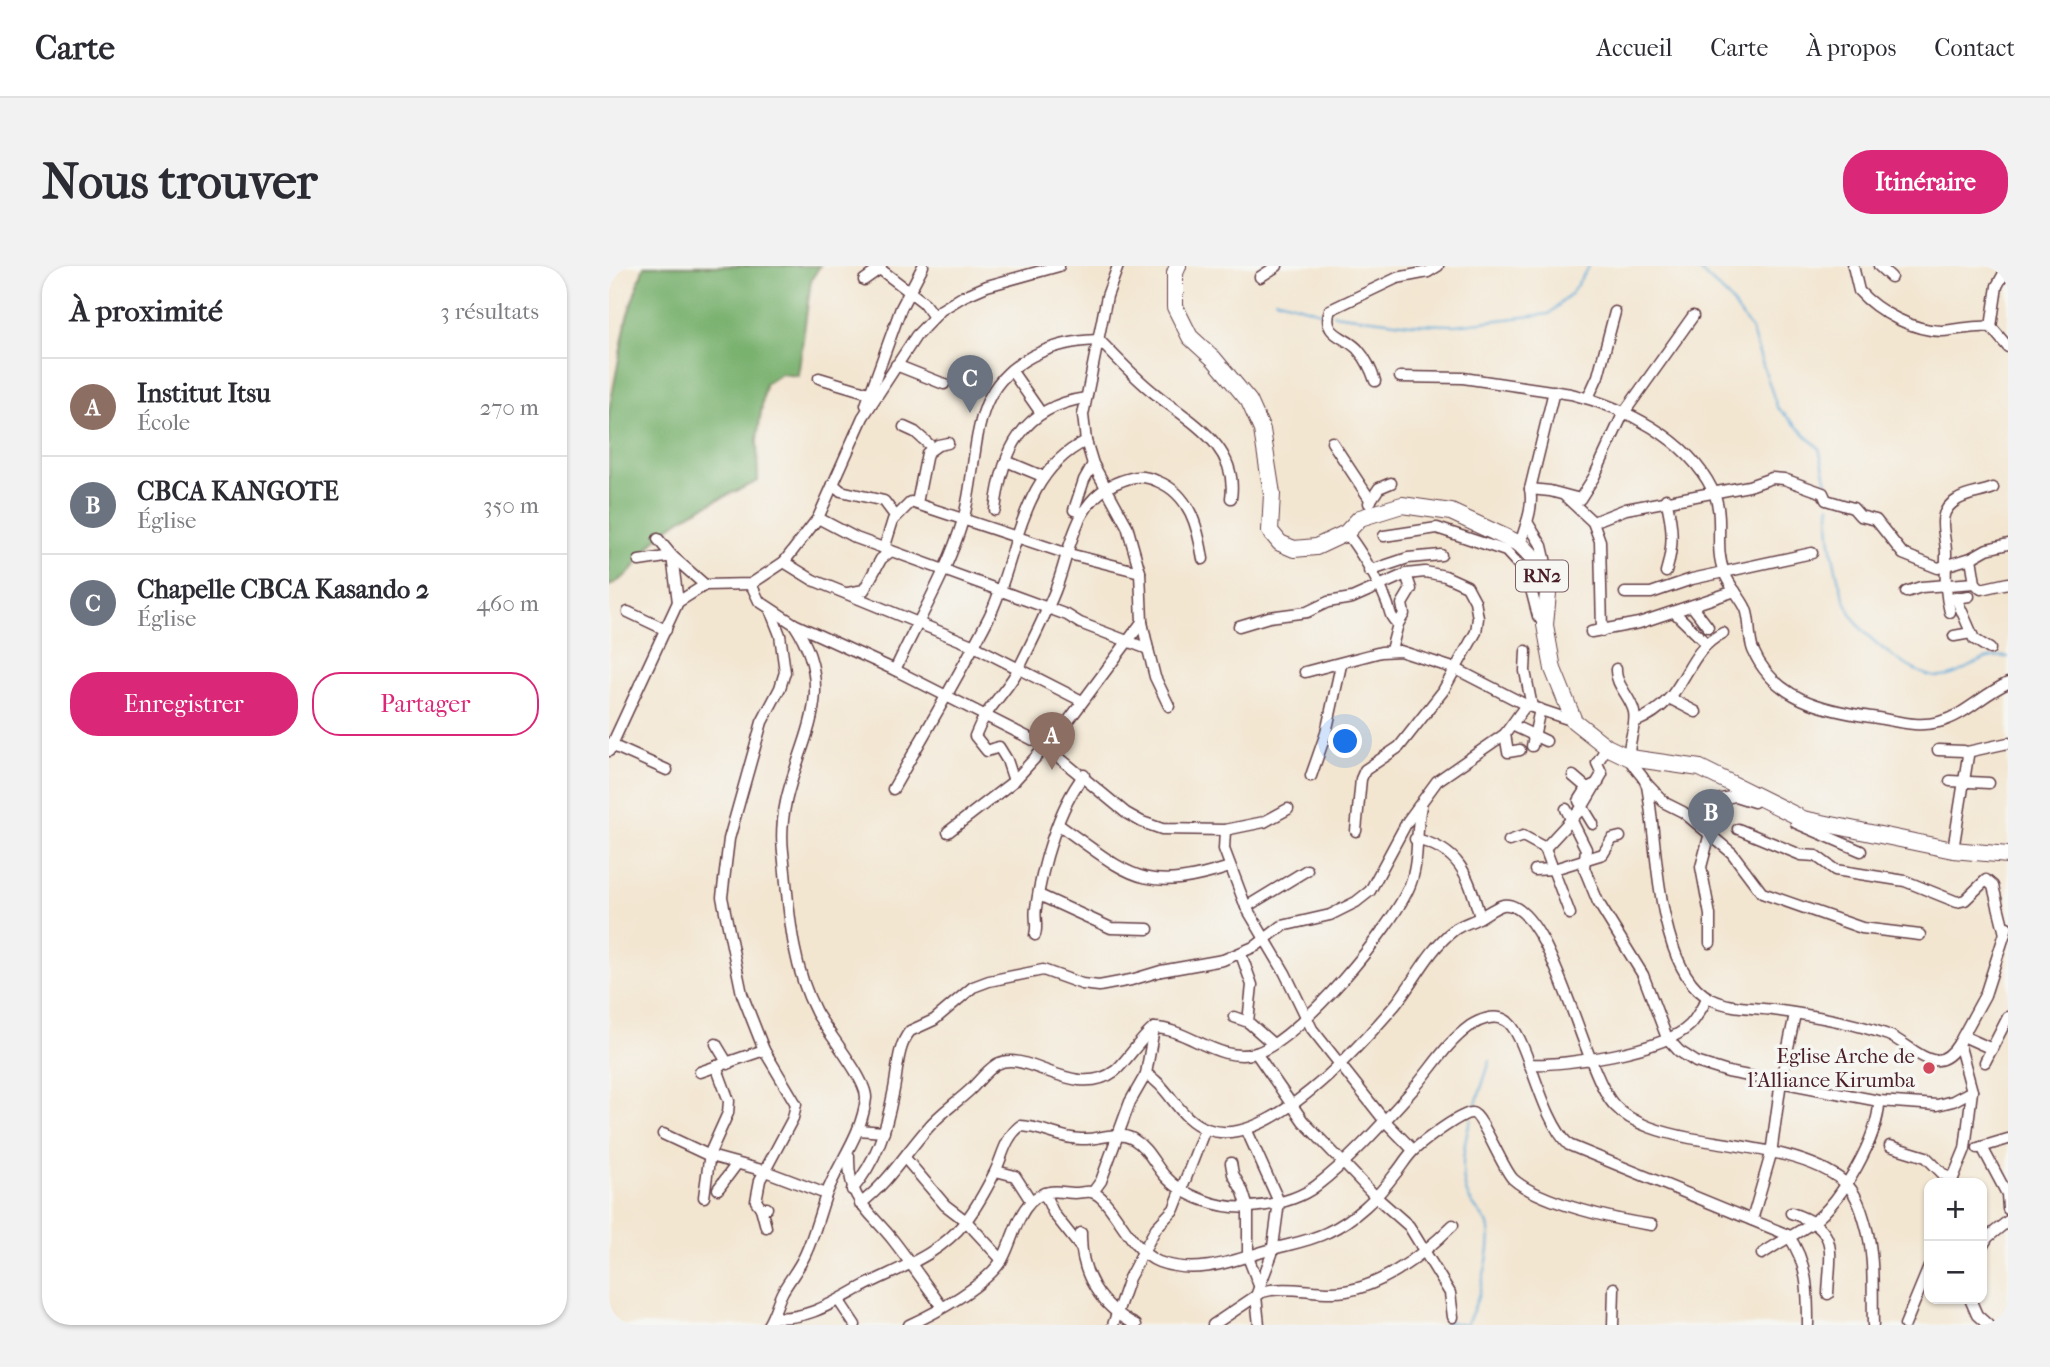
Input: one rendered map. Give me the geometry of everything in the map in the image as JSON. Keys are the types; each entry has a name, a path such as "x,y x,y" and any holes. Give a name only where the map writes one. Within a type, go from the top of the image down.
{"highway":[{"name":"RN2","path":"1173,268 1175,307 1190,337 1214,359 1249,401 1262,430 1272,494 1270,531 1280,542 1294,549 1316,547 1346,533 1360,518 1402,505 1451,512 1520,544 1538,562 1548,593 1545,625 1553,669 1574,721 1607,747 1630,758 1700,768 1803,819 1952,850 2008,855"}],"street":[{"path":"863,417 869,393 909,291 923,266"},
{"path":"678,602 705,585 751,584 784,562 818,517 863,417 896,365 935,317 964,296 987,286 1059,266"},
{"path":"1118,266 1107,296 1086,398 1083,415 1086,442 1093,464 1127,526 1140,572 1142,622 1148,649 1155,677 1169,706"},
{"path":"1260,277 1277,266"},
{"path":"1375,381 1367,360 1358,348 1337,337 1328,323 1329,313 1397,278 1428,272 1438,266"},
{"path":"1853,266 1859,291 1902,320 1920,328 1940,331 1966,326 1991,327 2008,347"},
{"path":"1879,266 1892,277"},
{"path":"1991,327 1997,286 2008,266"},
{"path":"865,281 879,267 899,286 931,309 935,317"},
{"path":"1588,398 1598,376 1615,312"},
{"path":"1530,489 1580,499 1594,477 1623,414 1693,316"},
{"path":"895,670 944,571 964,519 985,407 995,387 1011,370 1036,354 1069,341 1099,340 1152,392 1195,424 1219,447 1231,468 1231,498"},
{"path":"896,365 944,384"},
{"path":"1011,370 1041,413"},
{"path":"1400,377 1463,378 1588,398 1666,435 1702,472 1714,491 1723,571 1744,605 1752,648 1766,673 1780,688 1830,711 1914,726 1939,722 1964,712 1994,689 2008,684"},
{"path":"819,378 869,393"},
{"path":"1520,544 1532,499 1530,489 1554,391"},
{"path":"995,510 1006,461 1023,431 1041,413 1063,401 1086,398"},
{"path":"904,428 915,432 932,447"},
{"path":"893,789 999,592 1017,536 1042,477 1066,451 1086,442"},
{"path":"1332,442 1371,501"},
{"path":"917,503 924,461 932,447 948,443"},
{"path":"1006,461 1042,477"},
{"path":"1014,781 999,747 987,751 975,736 983,715 1019,669 1047,609 1065,554 1074,510 1093,464"},
{"path":"1074,510 1107,486 1135,476 1167,485 1192,512 1203,559"},
{"path":"1593,522 1626,509 1666,499 1749,486 1772,478 1784,479 1823,493 1830,501 1853,508 1860,516 1876,520 1903,554 1938,568 2008,544"},
{"path":"1360,518 1379,488 1391,483"},
{"path":"833,484 841,491 884,502 896,517"},
{"path":"1990,649 1983,647 1971,633 1943,586 1945,549 1941,531 1948,509 1956,500 1993,488"},
{"path":"1563,494 1593,522 1602,556 1596,631 1675,613 1735,591"},
{"path":"1666,499 1673,525 1673,543 1666,572"},
{"path":"845,593 864,590 888,550 896,517 906,505 917,503 1065,554 1140,572"},
{"path":"818,517 888,550 1067,615 1080,624 1148,649"},
{"path":"1527,522 1542,546 1549,577 1548,593"},
{"path":"1384,536 1437,528 1506,551 1527,574 1538,615 1545,625"},
{"path":"1346,533 1354,542 1387,600 1390,616 1398,624"},
{"path":"659,539 672,556 705,585"},
{"path":"1625,593 1651,593 1723,571 1812,553"},
{"path":"1370,571 1408,558 1441,555"},
{"path":"639,562 672,556"},
{"path":"667,770 610,747 678,602 672,556"},
{"path":"1971,558 1975,583"},
{"path":"784,562 813,580 972,645 1082,701"},
{"path":"1239,626 1269,617 1307,612 1406,574 1425,572 1445,576 1467,586 1478,618 1476,632 1456,669 1399,747 1365,770 1361,779 1356,831"},
{"path":"1391,650 1398,624 1404,614 1402,604 1411,589 1406,574"},
{"path":"1906,592 1921,587 1975,583 1987,589 2008,583"},
{"path":"751,584 759,601 794,624 895,670 1045,746 1084,775 1126,813 1142,822 1162,829 1225,830 1264,822 1289,809"},
{"path":"1952,598 1969,596"},
{"path":"1950,612 1952,598"},
{"path":"1692,606 1708,627"},
{"path":"766,1227 764,1208 756,1202 757,1194 765,1171 793,1118 796,1104 764,1050 742,994 722,897 729,839 762,722 780,688 785,672 780,635 771,611"},
{"path":"628,612 666,630"},
{"path":"1675,613 1706,643"},
{"path":"948,832 1014,781 1082,701 1142,622"},
{"path":"771,1321 783,1291 806,1255 826,1194 849,1153 858,1130 866,1094 861,1076 839,1050 816,1011 799,973 792,939 781,838 794,771 811,722 817,691 815,667 809,646 794,624"},
{"path":"1635,722 1662,709 1706,643 1723,633"},
{"path":"1954,636 1971,633"},
{"path":"1305,672 1341,665 1391,650 1421,655 1533,707 1574,721"},
{"path":"1526,651 1525,671 1533,707 1533,740"},
{"path":"1311,776 1326,733 1341,665"},
{"path":"1616,669 1615,676 1634,711 1630,758 1646,783 1665,803 1696,822 1732,853 1762,893 1779,902 1862,928 1902,930 1920,935"},
{"path":"1671,699 1696,712"},
{"path":"852,1190 875,1160 905,1038 910,1031 935,1020 973,987 1028,970 1043,970 1082,984 1099,986 1241,954 1282,926 1330,915 1356,902 1370,891 1423,799 1437,781 1508,729 1533,707"},
{"path":"1508,729 1533,740 1546,741"},
{"path":"1508,729 1508,752 1520,750"},
{"path":"1938,750 1967,752 2008,743"},
{"path":"1593,824 1580,801 1602,774 1597,763 1607,747"},
{"path":"1952,850 1966,783 1967,752"},
{"path":"1035,934 1039,895 1059,825 1070,793 1084,775"},
{"path":"1573,776 1592,786"},
{"path":"1950,781 1989,783"},
{"path":"1646,783 1665,925 1689,975 1708,998 1728,1007 1795,1014 1890,1036 1926,1060 1941,1058 1954,1051 1985,995 2006,929 1993,886 1986,880 1965,901 1957,902 1905,881 1835,870 1816,856 1801,855 1738,829"},
{"path":"1696,822 1712,801 1735,796 1861,850"},
{"path":"860,1205 879,1190 941,1113 995,1065 1006,1060 1020,1062 1061,1077 1097,1078 1115,1070 1137,1042 1154,1028 1165,1028 1217,1051 1256,1053 1273,1044 1340,986 1398,909 1415,866 1415,839 1423,799"},
{"path":"1545,848 1582,808"},
{"path":"1566,809 1586,849 1588,880 1598,902 1643,975 1667,1038 1679,1051 1696,1062 1728,1072 1879,1101 1937,1105 1953,1101 1972,1091"},
{"path":"1059,825 1114,864 1148,880 1172,881 1230,867"},
{"path":"1225,830 1224,849 1246,907 1312,1029 1384,1120 1413,1150"},
{"path":"1710,833 1701,867 1710,915 1710,943"},
{"path":"1509,841 1523,836 1545,848 1570,914"},
{"path":"1535,870 1554,869 1586,861 1604,854 1612,839 1620,837"},
{"path":"1415,839 1443,847 1450,853 1468,881 1480,917"},
{"path":"1246,907 1307,870"},
{"path":"1039,895 1111,928 1148,929"},
{"path":"1146,1074 1156,1079 1177,1108 1205,1129 1223,1133 1248,1131 1293,1106 1340,1062 1396,1004 1454,929 1501,905 1515,906 1526,913 1540,934 1606,1097 1618,1110 1646,1126 1807,1163 1846,1183 1867,1227 1872,1262 1873,1325"},
{"path":"1241,954 1252,985 1248,1022"},
{"path":"1529,1064 1590,1060 1667,1038 1690,1025 1708,998"},
{"path":"1752,1220 1771,1154 1781,1081 1795,1014"},
{"path":"1234,1017 1248,1022 1273,1044"},
{"path":"771,1321 802,1316 839,1301 911,1265 947,1242 966,1221 996,1171 1005,1144 1020,1126 1079,1139 1119,1134 1141,1145 1164,1175 1183,1191 1219,1204 1248,1208 1279,1202 1314,1188 1412,1092 1446,1046 1472,1025 1491,1017 1505,1020 1516,1030 1547,1116 1556,1133 1569,1145 1788,1235 1798,1250 1806,1273 1808,1325"},
{"path":"1985,1062 2008,1017"},
{"path":"1093,1192 1130,1102 1146,1074 1154,1028"},
{"path":"1961,1040 1992,1049"},
{"path":"1953,1178 1965,1149 1972,1091 1961,1040"},
{"path":"716,1044 728,1064"},
{"path":"700,1072 764,1050"},
{"path":"1256,1053 1293,1106 1342,1163 1409,1226 1450,1293 1453,1317"},
{"path":"704,1197 710,1156 729,1113 729,1101 716,1066"},
{"path":"1762,1254 1788,1235 1815,1221 1846,1183 1877,1121 1879,1101"},
{"path":"909,1325 942,1307 992,1272 1002,1260 1016,1224 1031,1201 1044,1193 1093,1192 1110,1206 1126,1234 1158,1262 1198,1268 1219,1266 1331,1231 1376,1197 1413,1150 1459,1116 1473,1113 1513,1178 1530,1189 1586,1212 1652,1225"},
{"path":"1114,1325 1115,1312 1129,1278 1183,1191 1205,1129"},
{"path":"858,1130 884,1132"},
{"path":"1248,1131 1279,1202 1272,1249 1258,1292"},
{"path":"663,1134 710,1156 765,1171 826,1194"},
{"path":"1965,1149 2008,1139"},
{"path":"1890,1146 1920,1154 1948,1178"},
{"path":"1982,1147 2007,1195 2008,1209"},
{"path":"849,1153 852,1190 860,1205 892,1238 942,1307"},
{"path":"905,1158 945,1205 966,1221 1002,1260"},
{"path":"1231,1163 1248,1208 1248,1257 1258,1292 1259,1325"},
{"path":"718,1189 736,1165"},
{"path":"996,1171 1015,1176 1031,1201"},
{"path":"1044,1193 1054,1214 1081,1248"},
{"path":"1791,1213 1815,1221 1823,1231 1830,1248 1828,1294"},
{"path":"1986,1241 2008,1221"},
{"path":"1213,1325 1258,1292 1287,1288 1353,1291 1376,1282 1425,1249 1453,1225"},
{"path":"1081,1233 1081,1248 1094,1288 1115,1312 1136,1325"},
{"path":"1905,1325 1924,1279"},
{"path":"1613,1325 1614,1288"},
{"path":"839,1301 855,1325"},
{"path":"1972,1304 1977,1315 1988,1325"}],"green space":[{"path":"644,266 820,266 811,280 798,376 781,374 765,384 757,440 758,481 677,522 654,541 631,571 609,586 609,411 627,317"}],"waterway":[{"path":"1333,314 1410,324 1455,325 1549,314 1571,294 1589,266"},
{"path":"1695,266 1728,297 1751,329 1777,407 1819,448 1830,496"},
{"path":"1275,299 1324,313"},
{"path":"1830,505 1832,546 1842,591 1852,615 1877,644 1915,670 1937,677 1955,674 1987,658 2008,657"},
{"path":"1474,1110 1490,1061"},
{"path":"1466,1325 1484,1276 1490,1235 1488,1225 1469,1198 1464,1180 1464,1148 1471,1119"},
{"path":"1444,1325 1451,1322 1465,1325"}],"place":[{"name":"Chapelle CBCA Kasando 2","path":"970,413"},
{"name":"Institut Itsu","path":"1052,770"},
{"name":"CBCA KANGOTE","path":"1711,847"},
{"name":"Eglise Arche de l'Alliance Kirumba","path":"1929,1068"}]}
